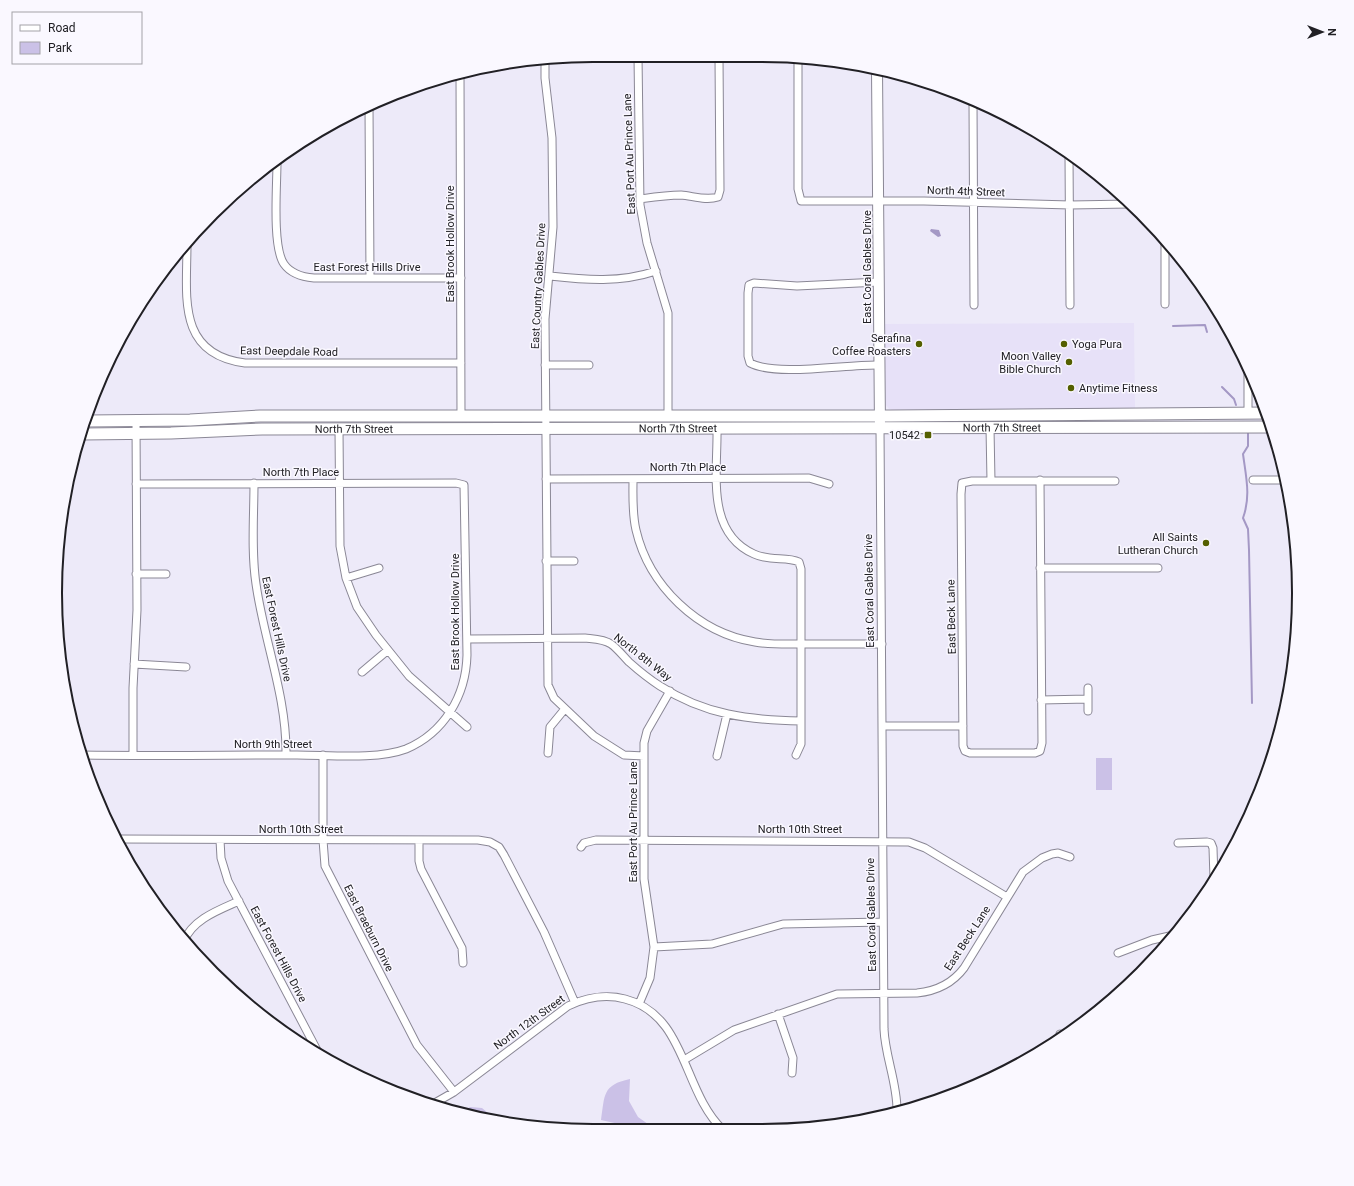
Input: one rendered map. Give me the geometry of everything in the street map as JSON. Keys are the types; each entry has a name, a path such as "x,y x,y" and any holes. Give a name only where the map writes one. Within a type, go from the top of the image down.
{"main road":[{"path":"1226,413 1236,420 1240,427 1262,415"},
{"name":"North 7th Street","path":"90,421 136,421 260,416 880,416 1261,413"},
{"name":"North 7th Street","path":"86,434 136,434 262,429 1265,427"}],"street":[{"name":"East Port Au Prince Lane","path":"638,62 640,199 645,231 668,313 668,415"},
{"path":"640,199 668,196 690,196 711,199 718,197 720,190 719,62"},
{"name":"North 4th Street","path":"798,63 798,189 801,201 878,200 1070,205 1122,204"},
{"name":"East Country Gables Drive","path":"545,64 553,148 553,227 550,276 546,304 545,365 548,685 554,698 564,710"},
{"name":"East Coral Gables Drive","path":"877,75 884,1041 894,1082 897,1106"},
{"name":"East Brook Hollow Drive","path":"460,79 461,416"},
{"path":"973,106 974,305"},
{"path":"369,112 370,278"},
{"path":"1070,162 1070,305"},
{"name":"East Forest Hills Drive","path":"277,167 277,243 284,264 291,271 302,277 461,278"},
{"path":"1165,249 1165,304"},
{"name":"East Deepdale Road","path":"187,251 188,319 200,341 208,350 230,361 245,363 461,363"},
{"path":"550,276 606,280 630,277 656,270"},
{"path":"879,282 797,286 754,283 749,286 748,356 750,364 757,367 790,369 879,365"},
{"path":"545,365 589,365"},
{"path":"1248,381 1248,413"},
{"path":"133,755 134,664 137,610 136,421"},
{"path":"718,428 717,478 719,513 727,530 744,549 771,560 793,559 799,562 801,569 801,744 796,755"},
{"path":"990,428 991,481 1115,481"},
{"path":"339,429 340,546 346,578 357,607 388,650 410,676 467,727"},
{"name":"North 7th Place","path":"546,479 809,478 829,484"},
{"path":"633,479 634,515 642,549 658,578 676,601 698,619 730,636 765,644 882,644"},
{"name":"East Beck Lane","path":"991,481 972,480 962,483 963,746 965,752 1028,753 1040,751 1041,700"},
{"path":"1040,480 1041,700 1088,700"},
{"path":"1253,480 1280,480"},
{"name":"East Forest Hills Drive","path":"254,483 255,575 261,615 282,706 286,755"},
{"name":"North 7th Place","path":"136,484 456,483 464,485"},
{"name":"East Brook Hollow Drive","path":"450,712 461,692 466,670 464,485"},
{"path":"546,561 574,561"},
{"path":"346,578 379,568"},
{"path":"1040,568 1158,568"},
{"path":"136,574 166,574"},
{"name":"North 8th Way","path":"466,639 585,638 603,640 612,645 644,674 670,691 704,708 757,720 801,721"},
{"path":"362,672 388,650"},
{"path":"134,664 186,667"},
{"path":"1088,688 1088,711"},
{"name":"East Port Au Prince Lane","path":"639,1004 650,978 654,947 644,879 644,756 647,731 670,691"},
{"path":"548,754 550,727 564,710 594,736 618,752 632,756 644,756"},
{"name":"North 9th Street","path":"87,754 381,755 399,751 417,743 432,732 450,712"},
{"path":"717,756 727,714"},
{"path":"882,726 963,726"},
{"name":"East Braeburn Drive","path":"323,755 323,840 325,866 370,956 418,1045 454,1092"},
{"name":"North 10th Street","path":"123,839 485,840 499,847 504,855 544,932 575,1003"},
{"name":"East Forest Hills Drive","path":"220,840 223,869 314,1045"},
{"path":"418,840 421,870 462,948 463,963"},
{"name":"North 10th Street","path":"581,847 584,843 596,840 882,841 916,843 1007,897"},
{"path":"1178,843 1211,843 1214,848 1214,870"},
{"name":"East Beck Lane","path":"684,1060 734,1030 837,994 926,992 937,989 953,981 964,968 1023,872 1042,858 1058,853 1070,857"},
{"path":"187,934 189,930 202,920 239,901"},
{"path":"654,947 712,944 782,924 883,922"},
{"path":"1118,953 1152,940 1165,937"},
{"name":"North 12th Street","path":"439,1101 454,1092 514,1046 575,1003 583,1000 612,997 639,1004 658,1016 666,1025 684,1060 694,1087 706,1110 718,1124"},
{"path":"778,1014 793,1058 792,1073"}],"shaded area":[{"path":"931,229 939,230 941,236 938,237 930,231"},
{"path":"1134,323 1135,410 897,411 889,409 886,405 884,324"}],"green space":[{"path":"1096,758 1112,758 1112,790 1096,790"},
{"path":"630,1079 629,1101 638,1117 648,1124 619,1124 601,1120 606,1092 614,1084"},
{"path":"470,1107 482,1108 489,1114 489,1114 467,1109"}],"waterway":[{"path":"1173,326 1205,325 1207,332"},
{"path":"1222,387 1234,399 1236,405"},
{"path":"1248,433 1248,446 1243,454 1247,494 1247,502 1243,518 1248,529 1252,703"}],"place":[{"name":"Serafina Coffee Roasters","path":"919,344"},
{"name":"Yoga Pura","path":"1064,344"},
{"name":"Moon Valley Bible Church","path":"1069,362"},
{"name":"Anytime Fitness","path":"1071,388"},
{"name":"10542","path":"928,435"},
{"name":"All Saints Lutheran Church","path":"1206,543"}]}
